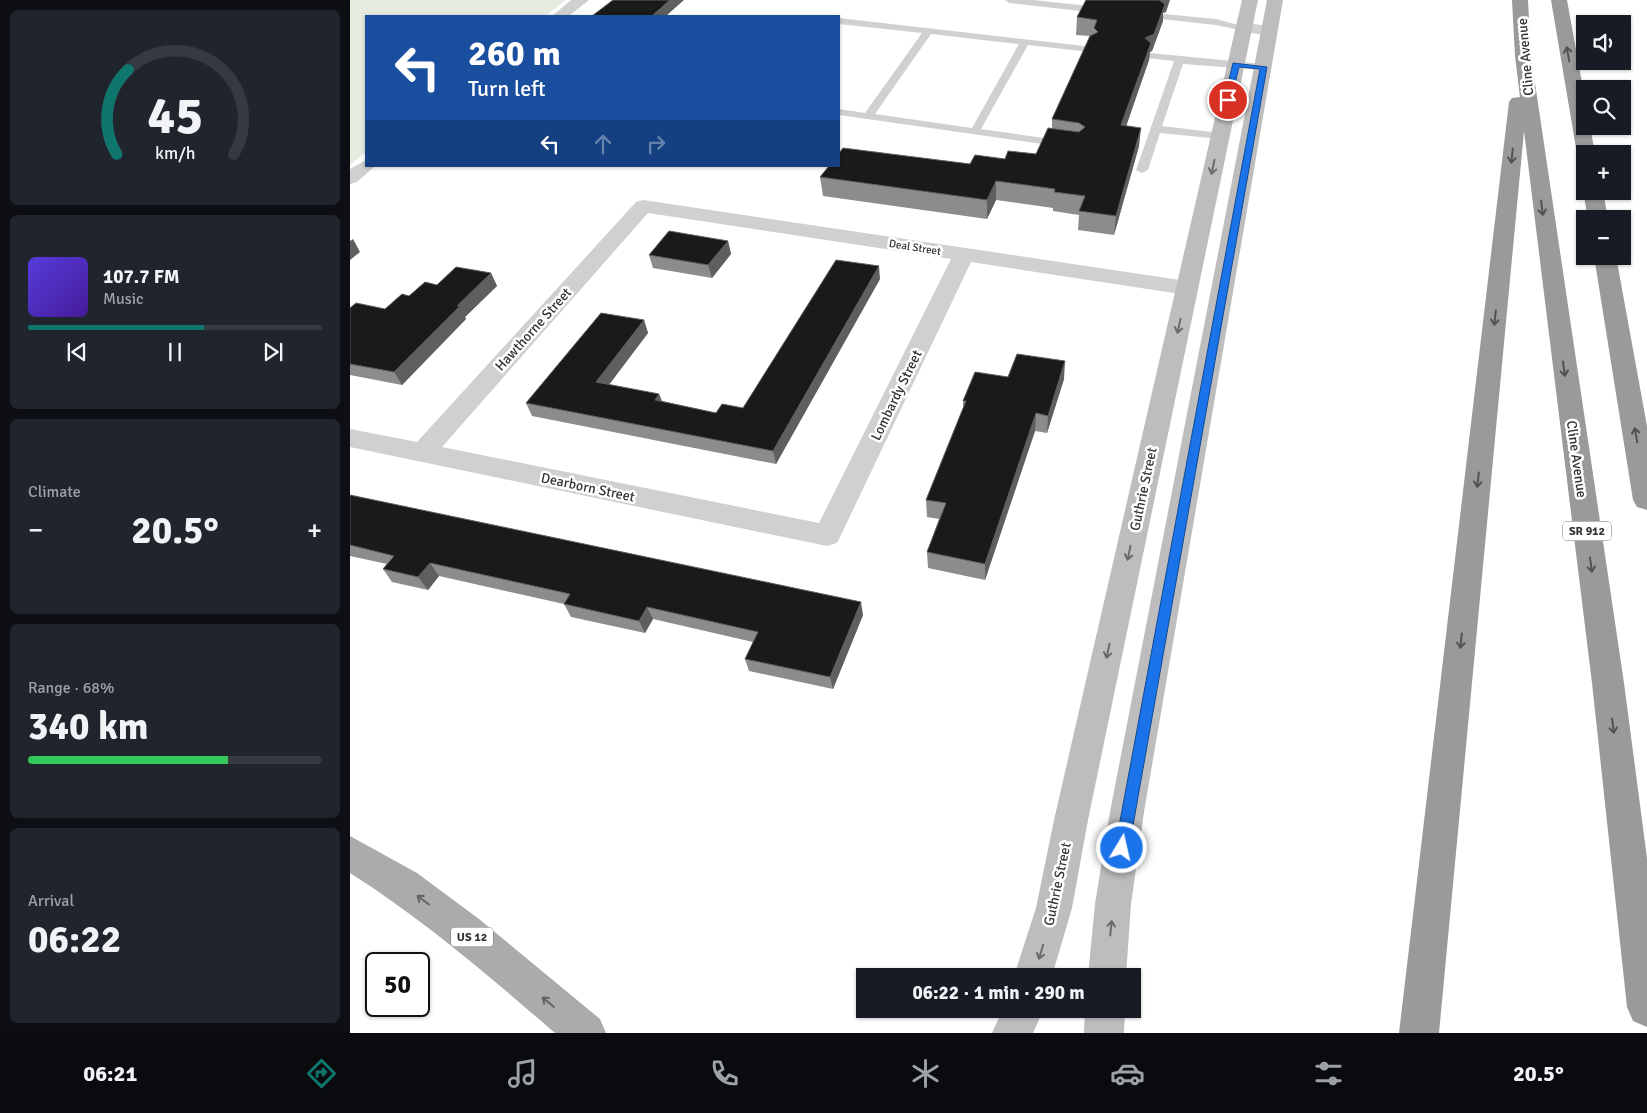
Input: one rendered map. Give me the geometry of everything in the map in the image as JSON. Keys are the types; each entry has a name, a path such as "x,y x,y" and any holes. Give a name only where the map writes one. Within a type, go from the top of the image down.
{"highway":[{"name":"Cline Avenue","path":"1520,0 1523,56 1608,683 1647,1007"},
{"path":"1559,0 1584,145"},
{"path":"1419,1033 1523,56"},
{"path":"1607,265 1647,500"}],"main road":[{"name":"Guthrie Street","path":"1036,968 1054,908 1071,820 1250,0"},
{"path":"1108,968 1113,904 1128,812 1275,0"},
{"name":"US 12","path":"350,854 404,886 466,932 586,1033"},
{"path":"1012,1033 1020,1018"},
{"path":"1104,1033 1105,1018"}],"street":[{"path":"561,15 581,0"},
{"path":"1244,28 1270,31"},
{"path":"350,178 365,167"},
{"name":"Deal Street","path":"643,206 1187,288"},
{"name":"Hawthorne Street","path":"422,453 643,206"},
{"name":"Lombardy Street","path":"827,535 964,254"},
{"name":"Dearborn Street","path":"350,438 827,535"}],"lane":[{"path":"1009,0 1089,9"},
{"path":"1164,16 1216,22 1244,28"},
{"path":"840,21 1090,49"},
{"path":"868,116 928,31"},
{"path":"975,131 1025,42"},
{"path":"1150,56 1263,67"},
{"path":"1142,170 1179,62 1188,60"},
{"path":"840,112 1077,146"},
{"path":"1156,129 1220,136"}],"shaded area":[{"path":"350,0 566,0 546,15 365,15 365,153 350,165"}],"building":[{"path":"613,0 670,0 653,15 593,15"},
{"path":"1086,0 1159,0 1165,4 1154,34 1145,38 1151,43 1121,125 1141,128 1116,216 1079,211 1085,196 1054,192 1055,189 996,181 987,200 820,177 828,167 840,167 840,152 843,148 970,164 975,155 1005,159 1008,151 1036,154 1048,128 1079,132 1085,127 1079,123 1052,119 1090,36 1098,32 1094,28 1097,20 1077,17"},
{"path":"669,231 728,241 708,265 649,255"},
{"path":"836,260 879,266 773,451 526,403 601,313 644,320 596,382 659,394 655,400 716,413 722,404 743,408"},
{"path":"456,267 491,273 394,372 350,364 350,308 356,303 385,309 402,294 409,296 425,282 437,285"},
{"path":"1017,354 1065,361 1048,416 1036,413 985,564 927,552 946,503 926,500 966,401 963,401 975,372 1008,377"},
{"path":"350,495 861,602 830,677 745,659 758,632 647,607 639,621 564,604 570,594 430,563 418,577 383,569 394,556 350,545"}],"route":[{"path":"1122,848 1263,67 1236,65 1228,100"}]}
